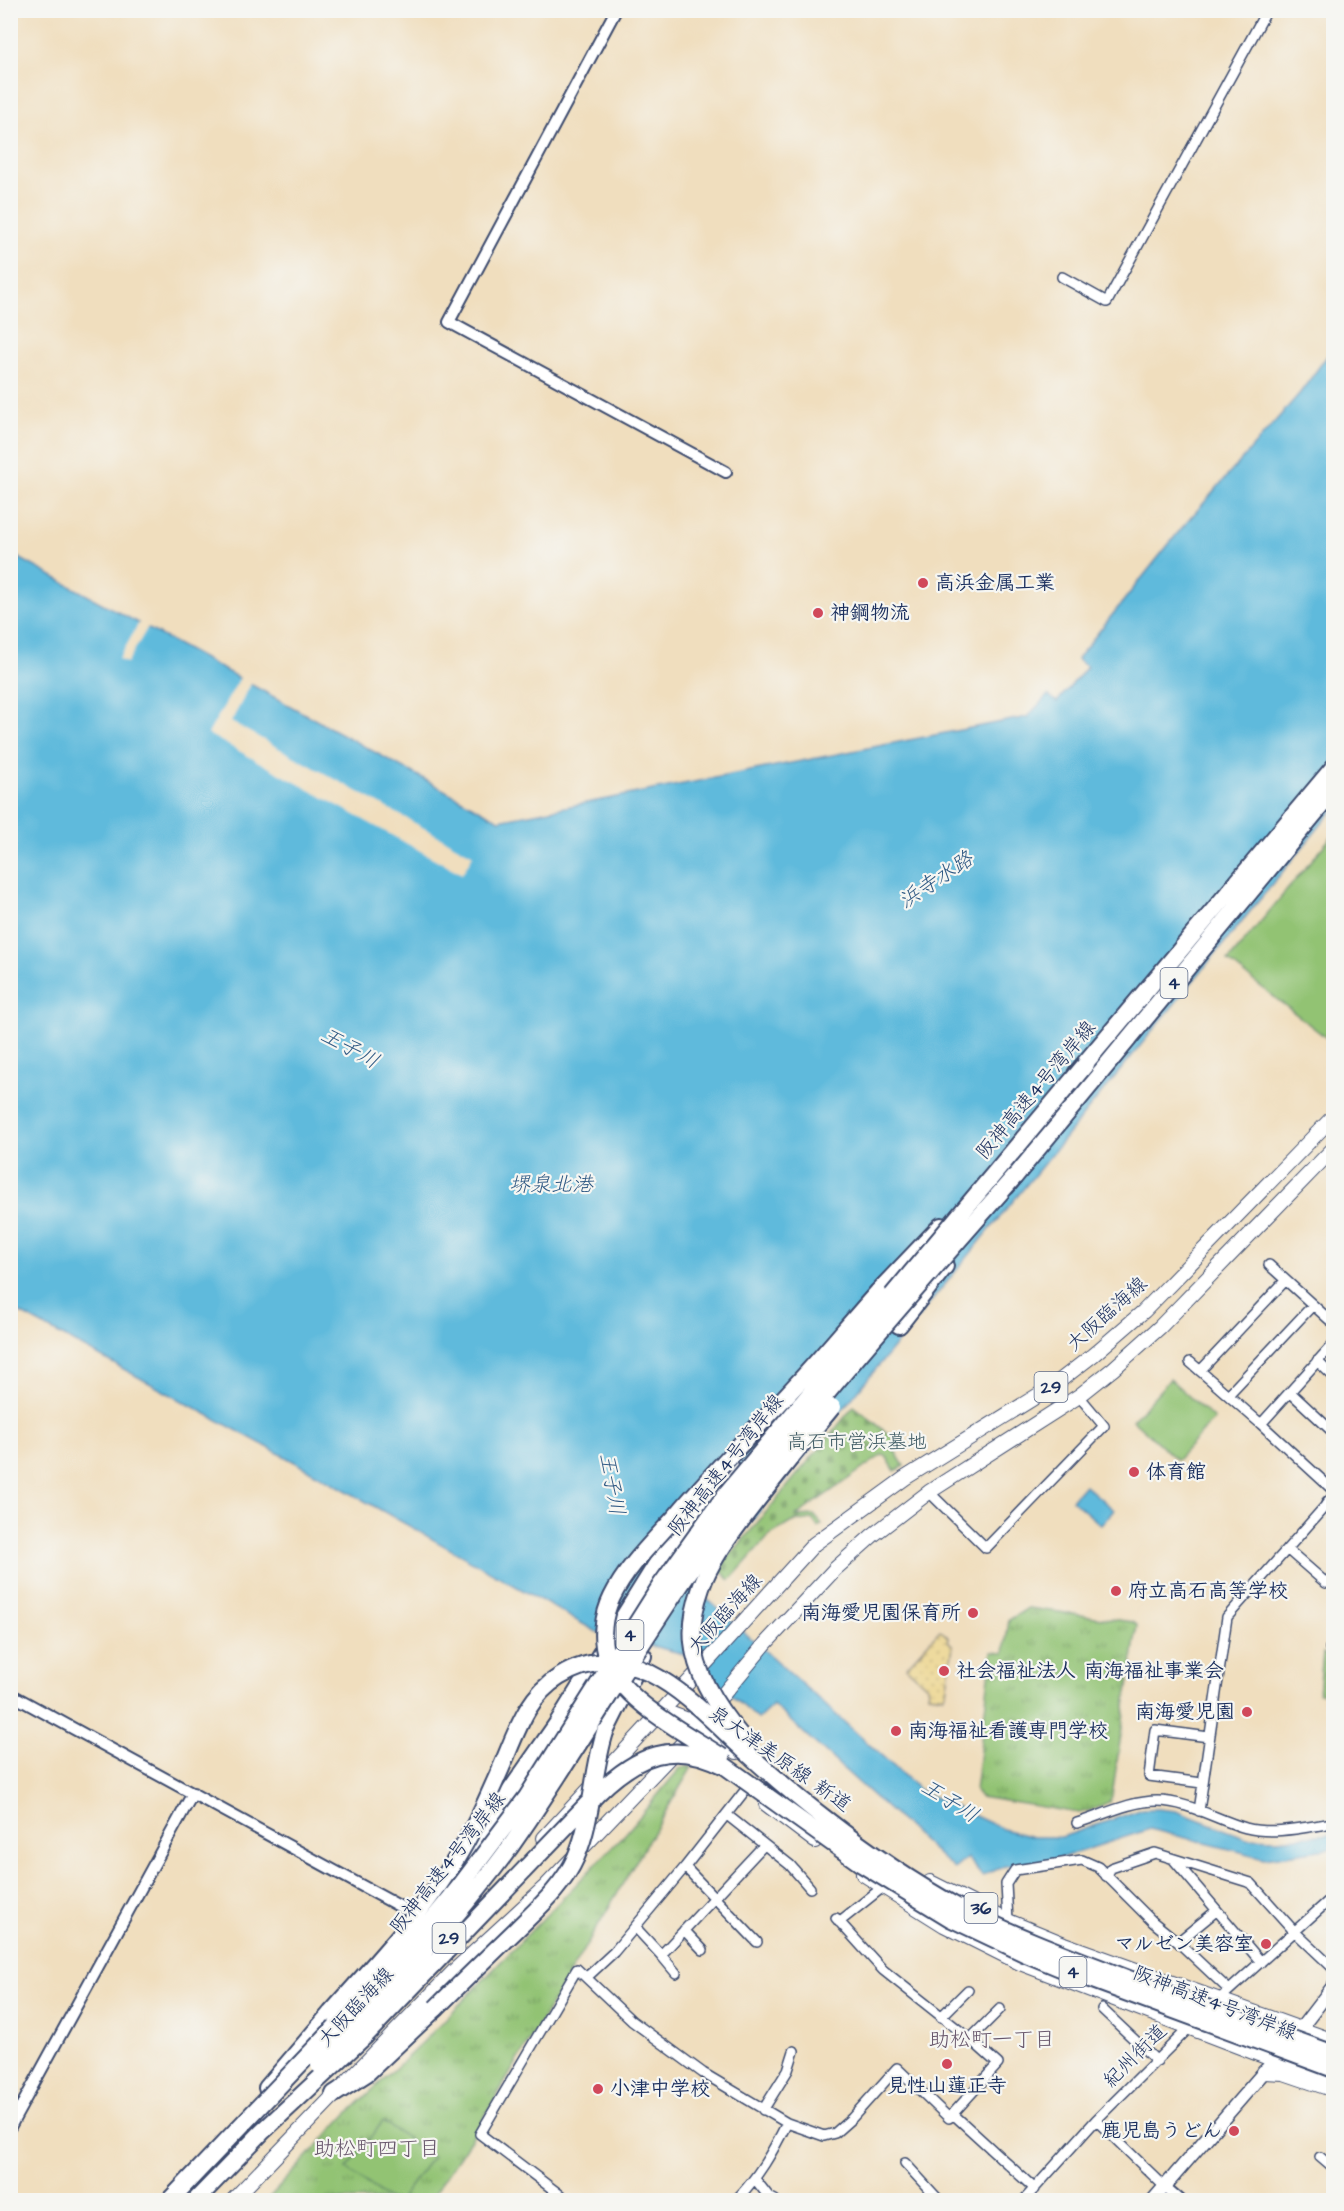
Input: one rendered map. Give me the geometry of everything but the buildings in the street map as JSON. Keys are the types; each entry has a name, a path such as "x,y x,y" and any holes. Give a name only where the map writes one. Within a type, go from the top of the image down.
{"highway":[{"name":"阪神高速4号湾岸線","path":"170,2200 340,2022 421,1934 460,1886 526,1797 661,1585 726,1494 1334,767"},
{"name":"阪神高速4号湾岸線","path":"196,2200 431,1944 472,1895 540,1802 675,1591 762,1475 891,1317 1014,1177 1334,790"},
{"path":"833,1835 631,1695 611,1670 604,1646 604,1621 612,1598 626,1576 705,1483 799,1382 878,1292 936,1232 1086,1064"},
{"path":"833,1835 748,1745 713,1699 700,1672 694,1650 692,1629 697,1599 709,1570 753,1506 899,1325 1014,1177"},
{"path":"420,1918 545,1742 658,1562 711,1490 799,1382"},
{"path":"334,2094 367,2073 436,2008 545,1901 567,1874 576,1859 586,1825 604,1732 631,1676 707,1546"},
{"path":"206,2163 298,2051 419,1913 471,1833 527,1709 546,1686 565,1673 586,1665 615,1663 633,1666 654,1675 682,1694 775,1778 833,1835"},
{"path":"196,2200 262,2132 364,2037 597,1793 633,1763 670,1752 715,1761 833,1835"},
{"name":"阪神高速4号湾岸線","path":"833,1835 928,1890 993,1924 1078,1959 1334,2054"},
{"name":"阪神高速4号湾岸線","path":"833,1835 919,1901 1005,1944 1074,1973 1334,2069"},
{"path":"1269,2066 1299,2070 1334,2082"}],"main road":[{"name":"大阪臨海線","path":"196,2200 236,2162 518,1867 814,1544 904,1479 1053,1386 1093,1355 1144,1311 1334,1116"},
{"name":"29","path":"233,2200 454,1971 544,1888 682,1744 765,1644 835,1569 873,1535 929,1492 1078,1396 1113,1369 1160,1327 1334,1148"},
{"name":"泉大津美原線 新道","path":"661,1710 699,1724 859,1838 939,1888 1008,1921 1064,1944 1224,1994 1300,2030 1334,2041"},
{"name":"36","path":"661,1710 682,1744 747,1788 784,1819 883,1887 944,1925 1020,1963 1189,2028 1284,2073 1334,2090"},
{"path":"236,2162 254,2121 298,2073 338,2012 420,1918"},
{"path":"1153,2200 1300,2030 1334,1985"}],"street":[{"path":"616,10 449,322 726,472"},
{"path":"1062,277 1107,302 1267,10"},
{"path":"1269,1265 1334,1324"},
{"path":"1200,1371 1285,1281"},
{"path":"1228,1395 1313,1305"},
{"path":"1261,1424 1334,1343"},
{"path":"1317,1361 1334,1377"},
{"path":"1190,1362 1334,1491"},
{"path":"1290,1392 1334,1433"},
{"path":"929,1492 986,1548 1104,1426 1078,1396"},
{"path":"1199,1811 1227,1617 1287,1549 1331,1504"},
{"path":"1287,1549 1326,1583 1334,1575"},
{"path":"10,1694 420,1918 450,1937"},
{"path":"1203,1784 1149,1776 1155,1730 1209,1737"},
{"path":"587,1977 614,1952 747,1788"},
{"path":"10,2127 193,1793"},
{"path":"1077,1823 1140,1802 1170,1802 1246,1828 1262,1831 1280,1831 1334,1823"},
{"path":"727,1815 790,1865 810,1888"},
{"path":"661,1955 765,1845"},
{"path":"1106,1876 1111,1868 1155,1853 1251,1883 1294,1932 1334,1969"},
{"path":"1008,1921 1006,1884 1015,1870 1082,1860 1098,1868 1153,1923 1178,1942 1224,1994"},
{"path":"1174,1860 1261,1962"},
{"path":"685,1867 757,1942"},
{"path":"567,2200 480,2134 577,1969 632,2021 704,2073 787,2123 824,2136 835,2133 852,2118 897,2068 949,2118 998,2064 970,2038 883,1970 837,1920 883,1887"},
{"name":"紀州街道","path":"1024,2200 1096,2120 1189,2028 1334,1896"},
{"path":"1178,1942 1216,1911"},
{"path":"635,1927 676,1973"},
{"path":"684,1930 703,1950"},
{"path":"941,2017 968,1990"},
{"path":"970,2038 1000,2009"},
{"path":"1102,2009 1157,2061"},
{"path":"763,2110 788,2070 794,2051"},
{"path":"952,2114 1035,2189"},
{"path":"1096,2120 1180,2200"},
{"path":"736,2200 755,2179 771,2155 787,2123"},
{"path":"1320,2157 1334,2169"},
{"path":"905,2163 939,2200"},
{"path":"755,2179 773,2200"}],"sand":[{"path":"940,1630 949,1638 948,1641 953,1646 946,1692 943,1696 928,1694 929,1688 906,1667"}],"green space":[{"path":"1331,837 1334,839 1333,1043 1228,961"},
{"path":"1170,1379 1214,1419 1177,1460 1133,1420"},
{"name":"高石市営浜墓地","path":"854,1406 896,1440 892,1446 904,1466 895,1471 886,1456 882,1455 796,1516 814,1515 822,1524 818,1527 812,1519 792,1522 770,1535 730,1580 719,1569"},
{"path":"1028,1608 1133,1622 1137,1625 1112,1796 1109,1802 1092,1810 1079,1813 980,1797 975,1791 992,1652 1004,1653 1009,1620"},
{"path":"1323,1653 1333,1658 1333,1695 1319,1693"},
{"path":"681,1767 692,1767 473,2136 430,2200 267,2200 347,2114 423,2042 626,1833"},
{"path":"383,2121 432,2157 400,2200 390,2200 347,2169"}],"water":[{"name":"堺泉北港","path":"1333,348 1333,810 696,1589 921,1791 1003,1829 1033,1837 1062,1837 1143,1809 1159,1809 1176,1811 1247,1838 1277,1839 1331,1834 1333,1848 1265,1858 1150,1829 1051,1861 1005,1866 982,1876 967,1858 954,1869 773,1705 758,1719 684,1654 597,1632 317,1474 11,1308 10,553 499,820 1027,717 1048,695 1057,702 1087,667 1077,659 1181,529 1300,393"},
{"path":"1085,1485 1114,1510 1101,1525 1072,1500"}],"pier":[{"path":"140,621 149,625 127,663 119,659"},
{"path":"241,676 252,682 231,722 473,855 462,874 208,734"}],"place":[{"name":"高浜金属工業","path":"923,583"},
{"name":"神鋼物流","path":"818,613"},
{"name":"体育館","path":"1134,1472"},
{"name":"府立高石高等学校","path":"1116,1591"},
{"name":"南海愛児園保育所","path":"973,1613"},
{"name":"社会福祉法人 南海福祉事業会","path":"944,1671"},
{"name":"南海愛児園","path":"1247,1712"},
{"name":"南海福祉看護専門学校","path":"896,1731"},
{"name":"マルゼン美容室","path":"1266,1944"},
{"name":"見性山蓮正寺","path":"947,2064"},
{"name":"小津中学校","path":"598,2089"},
{"name":"鹿児島うどん","path":"1234,2131"}],"district":[{"name":"助松町一丁目","path":"992,2039"},
{"name":"助松町四丁目","path":"377,2148"}],"water label":[{"name":"浜寺水路","path":"936,880"},
{"name":"王子川","path":"350,1048"},
{"name":"王子川","path":"612,1484"},
{"name":"王子川","path":"950,1801"}]}
